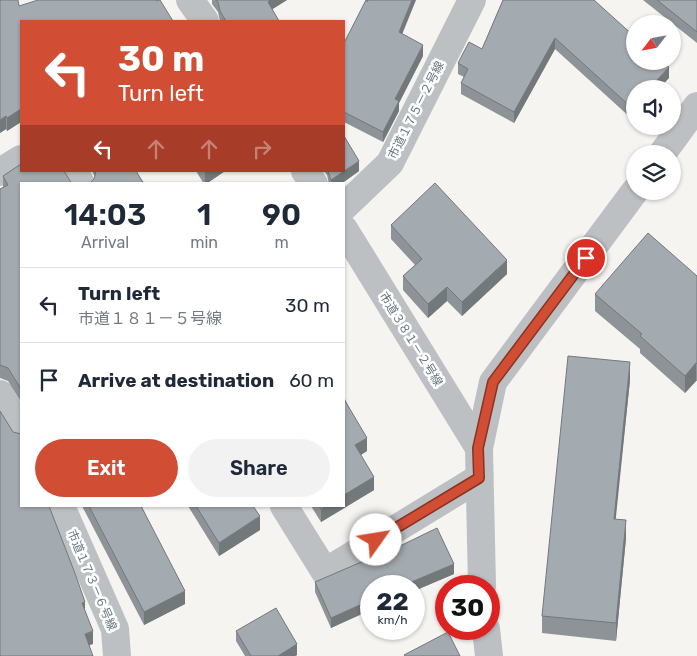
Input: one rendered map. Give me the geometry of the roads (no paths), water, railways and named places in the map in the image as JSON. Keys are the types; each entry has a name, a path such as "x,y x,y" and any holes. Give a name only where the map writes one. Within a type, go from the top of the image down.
{"street":[{"path":"190,0 204,20"},
{"name":"市道１７５－２号線","path":"345,206 390,163 472,0"},
{"path":"669,145 697,106"},
{"path":"0,172 20,160"},
{"path":"482,575 478,448 493,382 628,200"},
{"name":"市道３８１－２号線","path":"345,232 478,448"},
{"path":"0,394 20,430"},
{"path":"285,507 325,572 479,478"},
{"name":"市道１７３－６号線","path":"61,507 115,629 117,656"},
{"path":"487,640 489,656"}]}
